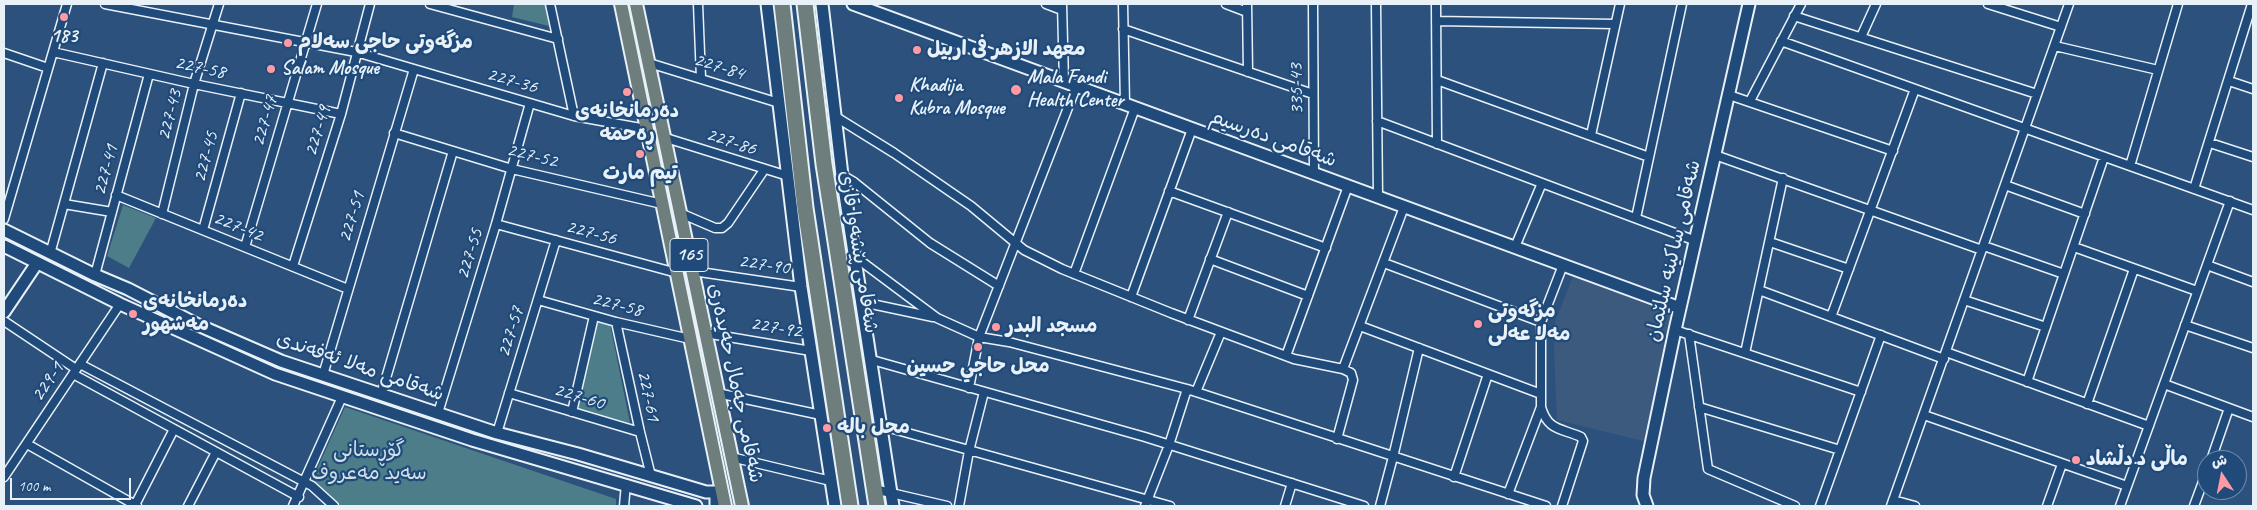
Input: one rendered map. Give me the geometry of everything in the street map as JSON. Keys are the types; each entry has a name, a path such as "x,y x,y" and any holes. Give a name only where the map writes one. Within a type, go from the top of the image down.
{"highway":[{"path":"782,4 778,39 794,113 794,172 850,506"},
{"name":"شەقامی پێشەوا قازی","path":"805,4 824,164 877,506"},
{"path":"794,113 800,122 808,124 816,120 819,110"},
{"path":"794,172 803,159 811,154 820,157 824,164"}],"main road":[{"name":"شەقامی جەمال حەیدەری","path":"621,4 677,273 719,492 725,506"},
{"name":"شەقامی جەمال حەیدەری","path":"636,4 666,138 717,393 742,506"},
{"path":"666,225 681,218"}],"street":[{"path":"4,219 67,4"},
{"name":"227-36","path":"105,4 356,52 574,116 646,129"},
{"name":"227-43","path":"162,214 194,84 219,4"},
{"name":"227-47","path":"245,247 317,4"},
{"name":"227-49","path":"293,266 341,114 370,4"},
{"path":"433,4 558,39"},
{"path":"553,4 558,39 574,116"},
{"path":"698,4 701,78"},
{"path":"767,4 778,39 778,103 794,172 801,287 835,506"},
{"path":"822,4 842,175 872,360 879,425 893,506"},
{"name":"شەقامی دەرسیم","path":"853,4 1680,308"},
{"path":"1046,4 1062,7 1064,82"},
{"path":"1074,274 1130,106 1123,29 1123,4"},
{"path":"1226,4 1247,8 1248,72"},
{"name":"335-43","path":"1312,4 1314,174"},
{"path":"1376,4 1378,197"},
{"path":"1436,4 1437,144"},
{"path":"1590,136 1620,4"},
{"path":"1636,218 1682,4"},
{"name":"شەقامی ساکینە سلێمان","path":"1647,506 1643,486 1675,330 1750,4"},
{"path":"1750,101 1800,4"},
{"path":"1861,37 1876,4"},
{"path":"1988,4 2061,27"},
{"path":"1915,506 1892,503 2069,4"},
{"path":"2130,166 2178,4"},
{"path":"2194,189 2250,23 2252,4"},
{"path":"1794,16 2037,94"},
{"path":"1436,20 1615,24"},
{"path":"1123,29 1314,94"},
{"path":"1781,41 2253,210"},
{"path":"2054,46 2158,70"},
{"name":"227-58","path":"53,52 194,84 341,114"},
{"path":"4,53 48,68"},
{"path":"50,254 103,63"},
{"name":"227-84","path":"649,63 778,103"},
{"name":"227-51","path":"323,375 414,69"},
{"name":"227-41","path":"95,275 149,74"},
{"path":"1437,80 1649,157"},
{"path":"2229,81 2253,89"},
{"path":"969,388 979,337 1076,87"},
{"path":"1831,317 1915,89"},
{"name":"227-45","path":"203,230 241,93"},
{"path":"1729,95 1893,150"},
{"name":"227-55","path":"438,414 496,224 530,103"},
{"path":"836,117 894,153 971,206 1024,250 1074,274 1188,320 1286,356 1343,369 1351,373 1353,380 1337,439"},
{"path":"1377,121 1696,241"},
{"path":"1131,297 1192,129"},
{"name":"227-52","path":"394,133 512,168 662,204"},
{"name":"227-86","path":"666,138 764,170 794,172"},
{"path":"2210,143 2253,157"},
{"path":"381,395 453,151"},
{"path":"1715,155 1983,248 2064,274"},
{"path":"2027,382 2104,157"},
{"path":"681,218 715,228 722,228 728,223 764,170"},
{"path":"842,175 854,182 930,243 998,286"},
{"path":"1746,353 1783,178"},
{"path":"1515,247 1542,183"},
{"path":"2005,185 2085,214"},
{"path":"1286,356 1348,186"},
{"path":"1169,191 1326,248"},
{"name":"227-42","path":"116,196 348,289"},
{"path":"2120,506 2230,202"},
{"path":"64,204 112,212"},
{"path":"1343,369 1404,207"},
{"path":"1188,320 1228,212"},
{"name":"227-56","path":"496,224 677,273"},
{"name":"شەقامی مەلا ئەفەندی","path":"4,230 50,254 128,289 198,325 281,362 497,433 706,492 719,492"},
{"name":"227-57","path":"497,433 556,240"},
{"path":"1770,242 1849,269"},
{"name":"شەقامی مەلا ئەفەندی","path":"4,246 120,304 275,374 472,440 696,506"},
{"path":"2074,247 2198,291"},
{"path":"854,256 937,318"},
{"path":"1210,259 1308,296"},
{"path":"4,312 37,263"},
{"path":"1384,263 1541,322"},
{"path":"1562,506 1583,441 1581,437 1557,429 1545,421 1541,407 1541,322 1563,265"},
{"path":"2207,266 2253,282"},
{"path":"2087,404 2134,269"},
{"name":"227-90","path":"692,271 801,287"},
{"path":"1759,290 1881,335 2027,382 2149,426"},
{"name":"227-58","path":"538,300 616,322 690,339"},
{"path":"1964,300 2046,327"},
{"path":"862,302 937,318 979,337 1009,342 1187,388 1337,439 1546,506"},
{"name":"229-1","path":"4,477 120,304"},
{"path":"572,412 594,316"},
{"path":"4,321 76,369 174,429 299,497"},
{"name":"227-61","path":"616,322 651,476"},
{"path":"190,336 198,325"},
{"path":"2185,325 2253,348"},
{"path":"1360,326 1541,394"},
{"path":"1675,330 1860,392"},
{"name":"227-92","path":"705,332 811,351"},
{"path":"1196,392 1221,332"},
{"path":"1689,334 1708,469 1795,506"},
{"path":"1820,506 1881,335"},
{"path":"1380,506 1419,348"},
{"path":"872,360 1169,445 1364,506"},
{"path":"76,369 304,482 320,492 334,506"},
{"path":"1454,477 1488,374"},
{"path":"2164,384 2253,417"},
{"path":"1147,502 1169,445 1187,388"},
{"path":"959,506 969,451 984,392"},
{"name":"227-60","path":"509,393 640,432"},
{"path":"717,393 821,415"},
{"path":"293,506 299,497 342,396"},
{"path":"1508,494 1541,407"},
{"path":"1699,407 1840,450"},
{"path":"2214,450 2229,408"},
{"path":"1924,415 2127,486"},
{"path":"879,425 1147,502 1170,506"},
{"path":"472,440 476,426"},
{"path":"27,444 136,506 174,429"},
{"path":"188,506 216,452"},
{"path":"731,457 831,481"},
{"path":"2047,506 2062,464"},
{"path":"1285,506 1292,483"},
{"path":"624,506 626,484"},
{"path":"844,506 846,488"},
{"path":"874,489 947,506"},
{"path":"716,506 719,492"}],"shaded area":[{"path":"1573,276 1676,313 1647,442 1557,420 1554,350 1555,322"}],"green space":[{"path":"514,4 548,4 553,27 512,17"},
{"path":"123,205 156,218 129,268 107,256"},
{"path":"598,321 610,324 630,423 576,408"},
{"name":"گۆڕستانی سەید مەعروف","path":"345,407 616,499 616,506 334,506 312,480"}],"place":[{"name":"183","path":"64,17"},
{"name":"مزگەوتی حاجی سەلام","path":"288,43"},
{"name":"معهد الازهر فی اربیل","path":"917,50"},
{"name":"Salam Mosque","path":"271,69"},
{"name":"Mala Fandi Health Center","path":"1016,90"},
{"name":"دەرمانخانەی ڕەحمە","path":"627,92"},
{"name":"Khadija Kubra Mosque","path":"899,98"},
{"name":"تیم مارت","path":"640,154"},
{"name":"دەرمانخانەی مەشهور","path":"133,314"},
{"name":"مزگەوتی مەلا عەلی","path":"1478,324"},
{"name":"مسجد البدر","path":"996,327"},
{"name":"محل حاجي حسین","path":"978,347"},
{"name":"محل باله","path":"827,428"},
{"name":"ماڵی د.دڵشاد","path":"2076,460"}]}
